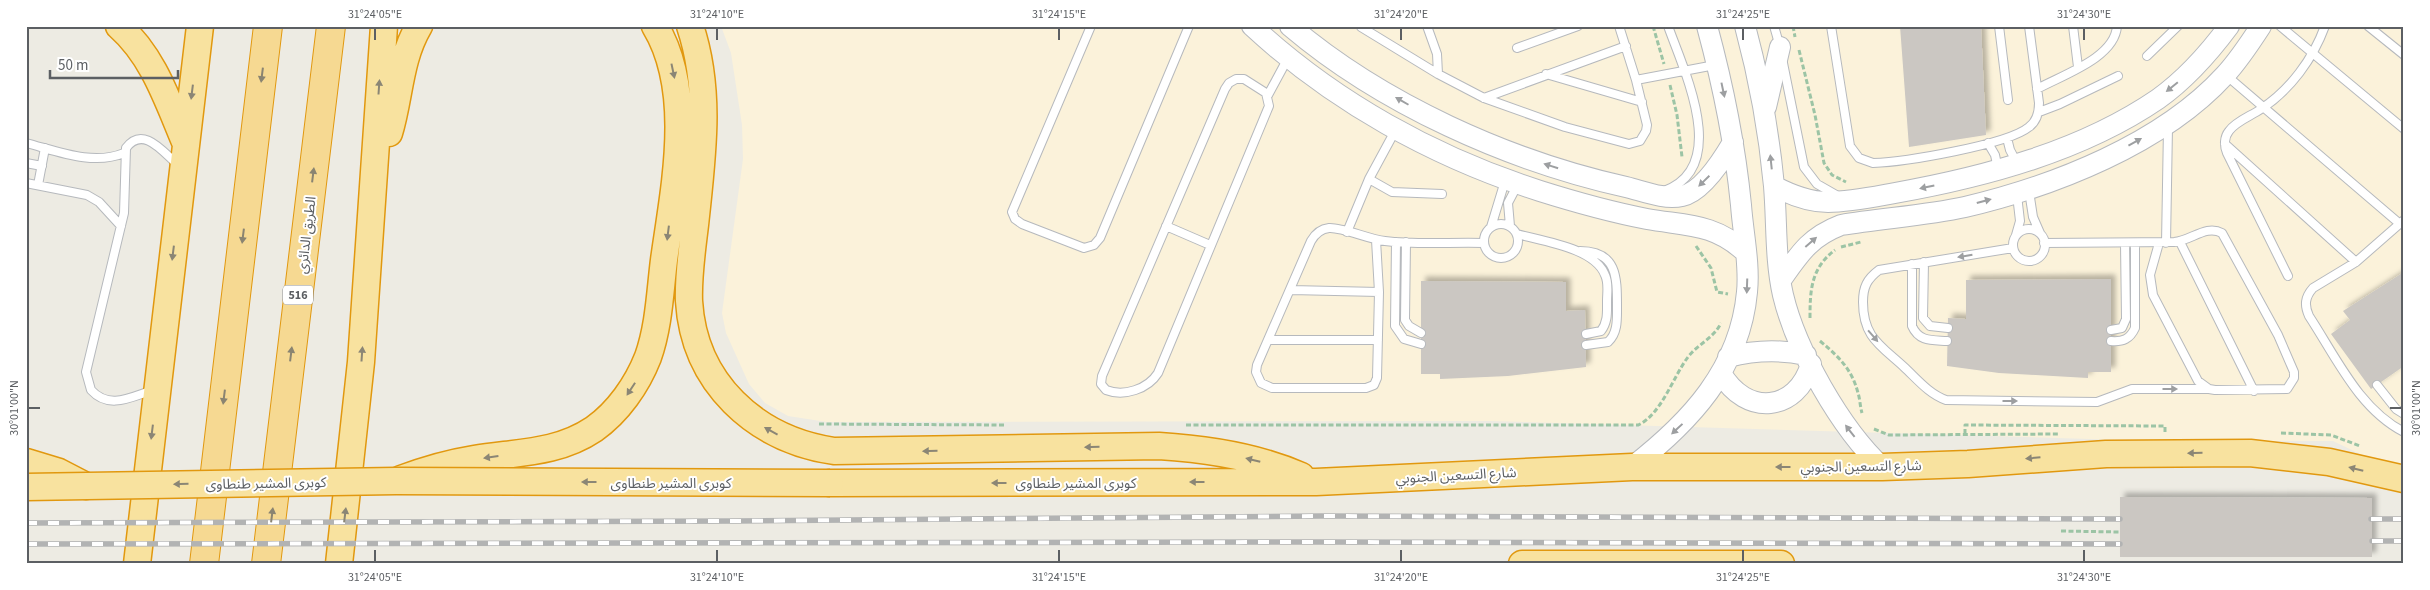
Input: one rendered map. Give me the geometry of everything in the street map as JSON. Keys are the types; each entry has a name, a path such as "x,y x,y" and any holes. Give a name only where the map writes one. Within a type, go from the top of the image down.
{"highway":[{"path":"119,26 142,50 152,66 185,157"},
{"path":"137,564 200,26"},
{"path":"204,564 268,26"},
{"name":"الطريق الدائري","path":"266,564 331,26"},
{"path":"339,564 360,371 384,26"},
{"path":"372,184 391,126 406,52 419,26"},
{"path":"396,481 420,472 455,463 526,454 562,446 595,428 609,416 622,403 640,373 647,358 656,326 677,148 677,110 673,69 668,52 655,26"},
{"path":"690,26 701,74 704,119 690,261 689,300 691,319 699,347 711,372 721,388 748,416 771,432 797,444 834,451 1177,447 1248,458 1290,471 1316,482"},
{"name":"شارع التسعين الجنوبي","path":"1316,482 1632,467 1882,467 1968,464 2106,454 2250,453 2328,462 2404,479"},
{"path":"26,462 59,472 86,486"},
{"name":"كوبرى المشير طنطاوى","path":"26,487 396,481 830,483 1316,482"},
{"path":"1522,564 1782,564"}],"street":[{"path":"1290,26 1338,62 1375,85 1451,126 1545,164 1602,182 1673,197 1689,193 1712,172 1733,142"},
{"path":"1632,467 1683,424 1700,405 1725,365 1740,326 1747,292 1745,252 1733,142 1718,65 1707,26"},
{"path":"1745,26 1765,113 1774,186 1781,280 1786,307 1812,352 1844,423 1882,467"},
{"path":"1774,186 1802,198 1829,202 1857,191 1926,188 2008,166 2073,143 2136,112 2159,98 2195,68 2230,26"},
{"path":"1781,280 1802,250 1813,239 1841,225 1964,207 2022,191 2101,160 2168,122 2192,106 2220,81 2262,26"},
{"path":"1253,27 1288,58 1370,115 1465,162 1512,181 1603,209 1647,219 1702,227 1725,236 1745,252"},
{"path":"1765,113 1791,45"},
{"path":"2195,68 2220,81"},
{"path":"1725,365 1767,350 1812,352"},
{"path":"1725,365 1728,385 1737,395 1763,404 1783,400 1800,388 1807,377 1812,352"}],"lane":[{"path":"1091,26 1012,212 1015,220 1022,224 1084,248 1094,245 1100,238 1190,26"},
{"path":"1427,26 1437,54 1438,74"},
{"path":"1517,48 1578,26"},
{"path":"1361,27 1438,74 1484,98 1565,127 1630,144 1640,140 1646,131 1646,119 1619,26"},
{"path":"1651,193 1661,192 1679,184 1693,169 1701,147 1698,125 1685,71 1668,26"},
{"path":"1774,26 1791,45 1804,166 1810,176 1825,190 1835,195 1857,191"},
{"path":"1831,26 1850,146 1859,158 1873,164 1988,143 2007,138 2031,126 2039,112 2029,26"},
{"path":"1998,26 2008,100"},
{"path":"2073,26 2078,67"},
{"path":"2037,89 2104,53 2114,40 2116,26"},
{"path":"2147,56 2178,26"},
{"path":"2280,26 2404,129"},
{"path":"2288,276 2225,144 2226,135 2232,127 2263,108 2292,82 2312,53 2325,26"},
{"path":"2368,26 2404,55"},
{"path":"1484,98 1626,46"},
{"path":"1268,95 1244,80 1236,79 1226,86 1102,376 1102,384 1106,390 1114,392 1137,390 1147,386 1155,378 1269,106 1268,95 1288,58"},
{"path":"1636,80 1718,65"},
{"path":"1546,74 1642,102"},
{"path":"2039,112 2118,76"},
{"path":"2220,81 2263,108 2402,222 2356,262 2313,288 2306,298 2306,310 2370,408 2384,421 2404,432"},
{"path":"2168,122 2163,243 2150,275 2153,295 2198,381 2209,389"},
{"path":"1347,232 1368,179 1396,129"},
{"path":"26,143 97,159 111,158 124,153 133,140 144,138 185,157"},
{"path":"2007,138 2010,150 2008,166"},
{"path":"1988,143 1995,155 2008,166"},
{"path":"2225,144 2356,262"},
{"path":"38,185 45,148"},
{"path":"124,153 126,199 87,366 86,378 95,395 107,401 120,401 157,389"},
{"path":"26,164 42,166"},
{"path":"1368,179 1392,192 1442,194"},
{"path":"1512,181 1514,189 1508,203 1510,226 1517,234 1578,251 1600,254 1613,267 1617,277 1617,322 1614,335 1608,342 1586,345"},
{"path":"1512,181 1485,237 1484,243 1492,255 1498,258 1506,257 1517,248 1517,234"},
{"path":"26,183 87,194 99,202 121,226"},
{"path":"2022,191 2043,240 2040,256 2028,261 2021,259 2013,248 2020,221 2022,191"},
{"path":"1491,227 1497,224 1510,226"},
{"path":"1166,226 1210,245"},
{"path":"1376,240 1379,292 1377,378 1374,385 1366,388 1266,386 1258,378 1256,372 1314,235 1329,228 1376,240 1396,242 1484,243"},
{"path":"2013,248 1879,270 1870,277 1863,293 1864,323 1873,338 1937,397 1954,401 2097,402 2132,390 2209,389 2254,391 2280,390 2292,384 2294,372 2278,335 2222,233 2208,230 2180,242 2163,243 2043,240 2032,229 2020,232 2015,237"},
{"path":"1396,242 1395,326 1404,339 1421,344"},
{"path":"1406,242 1405,320 1409,326 1421,333"},
{"path":"2180,242 2254,391"},
{"path":"2111,330 2122,328 2126,319 2125,243"},
{"path":"2111,341 2123,341 2133,333 2135,328 2135,243"},
{"path":"1578,251 1598,264 1608,282 1605,326 1598,332 1586,334"},
{"path":"1924,262 1923,318 1930,326 1948,328"},
{"path":"1912,264 1912,326 1922,339 1947,341"},
{"path":"1290,290 1379,292"},
{"path":"1269,340 1378,340"},
{"path":"2377,385 2396,409 2404,414"}],"path":[{"path":"1793,26 1791,45 1815,115 1824,163 1832,175 1857,191"},
{"path":"1688,241 1702,252 1712,268 1717,292 1728,292 1728,301"},
{"path":"1811,326 1810,292 1815,273 1820,264 1834,251 1843,246 1863,242"},
{"path":"1180,425 1638,425 1645,422 1655,412 1687,358 1698,346 1716,333 1725,315"},
{"path":"1812,352 1836,354 1854,382 1865,421"},
{"path":"814,424 1014,425"},
{"path":"1965,434 1965,425 2165,426 2165,434"},
{"path":"1870,426 1889,435 2065,434"},
{"path":"2155,434 2174,434"},
{"path":"2273,434 2331,435 2352,442 2367,450"},
{"path":"2061,531 2120,532"}],"shaded area":[{"path":"721,26 2404,26 2404,475 2333,441 2155,441 1491,421 827,422 788,416 765,403 749,384 726,333 722,313 743,159 742,125 731,53"}],"building":[{"path":"1900,26 1981,26 1986,135 1909,147"},
{"path":"2404,272 2404,366 2371,389 2331,334 2350,320 2343,311"},
{"path":"2111,279 2111,372 2088,372 2088,378 1999,373 1947,366 1948,318 1966,319 1966,280"},
{"path":"1421,281 1566,282 1566,311 1585,310 1586,367 1508,376 1440,379 1440,374 1421,374"},
{"path":"2120,497 2372,498 2372,557 2120,557"}],"railway":[{"path":"26,523 737,521 1321,516 2120,519"},
{"path":"2371,519 2404,519"},
{"path":"2372,541 2404,541"},
{"path":"26,544 1319,542 2120,544"}]}
